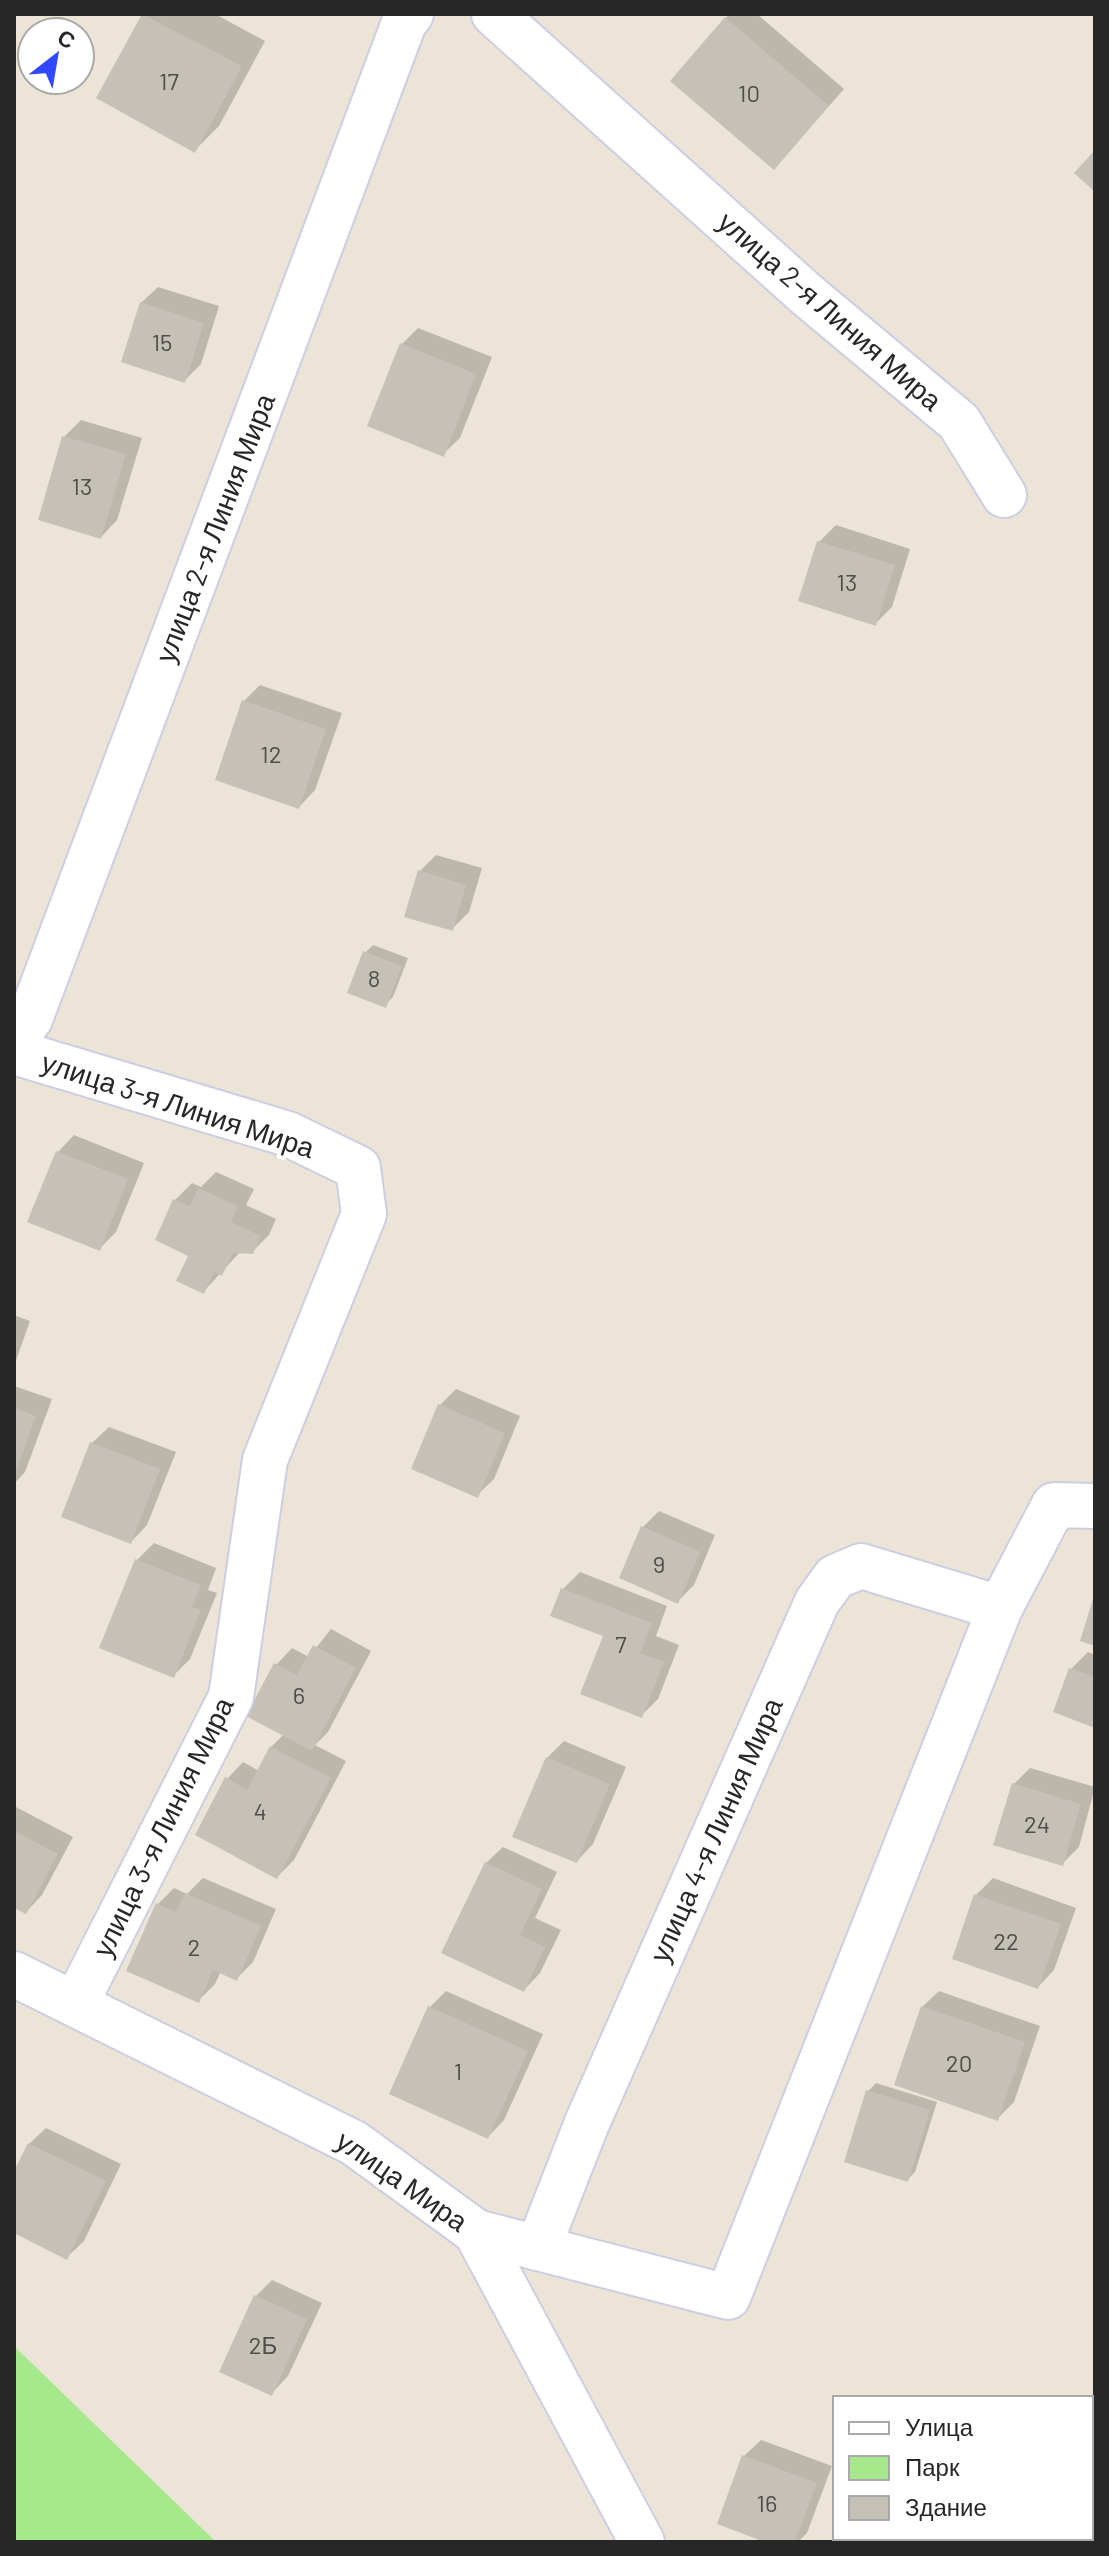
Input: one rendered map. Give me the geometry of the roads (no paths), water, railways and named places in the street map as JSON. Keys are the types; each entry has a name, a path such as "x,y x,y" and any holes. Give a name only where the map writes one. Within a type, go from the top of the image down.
{"street":[{"name":"улица 2-я Линия Мира","path":"14,1040 30,1019 404,23 411,14"},
{"name":"улица 2-я Линия Мира","path":"494,14 806,294 959,422 1004,495"},
{"name":"улица 3-я Линия Мира","path":"14,1052 288,1134 358,1168 364,1214 265,1460 231,1697 76,2003"},
{"path":"476,2232 728,2297 1000,1608 1054,1505 1095,1506"},
{"name":"улица 4-я Линия Мира","path":"538,2248 587,2123 817,1602 835,1577 861,1566 1000,1608"},
{"name":"улица Мира","path":"14,1974 354,2143 476,2232 642,2542"}]}
